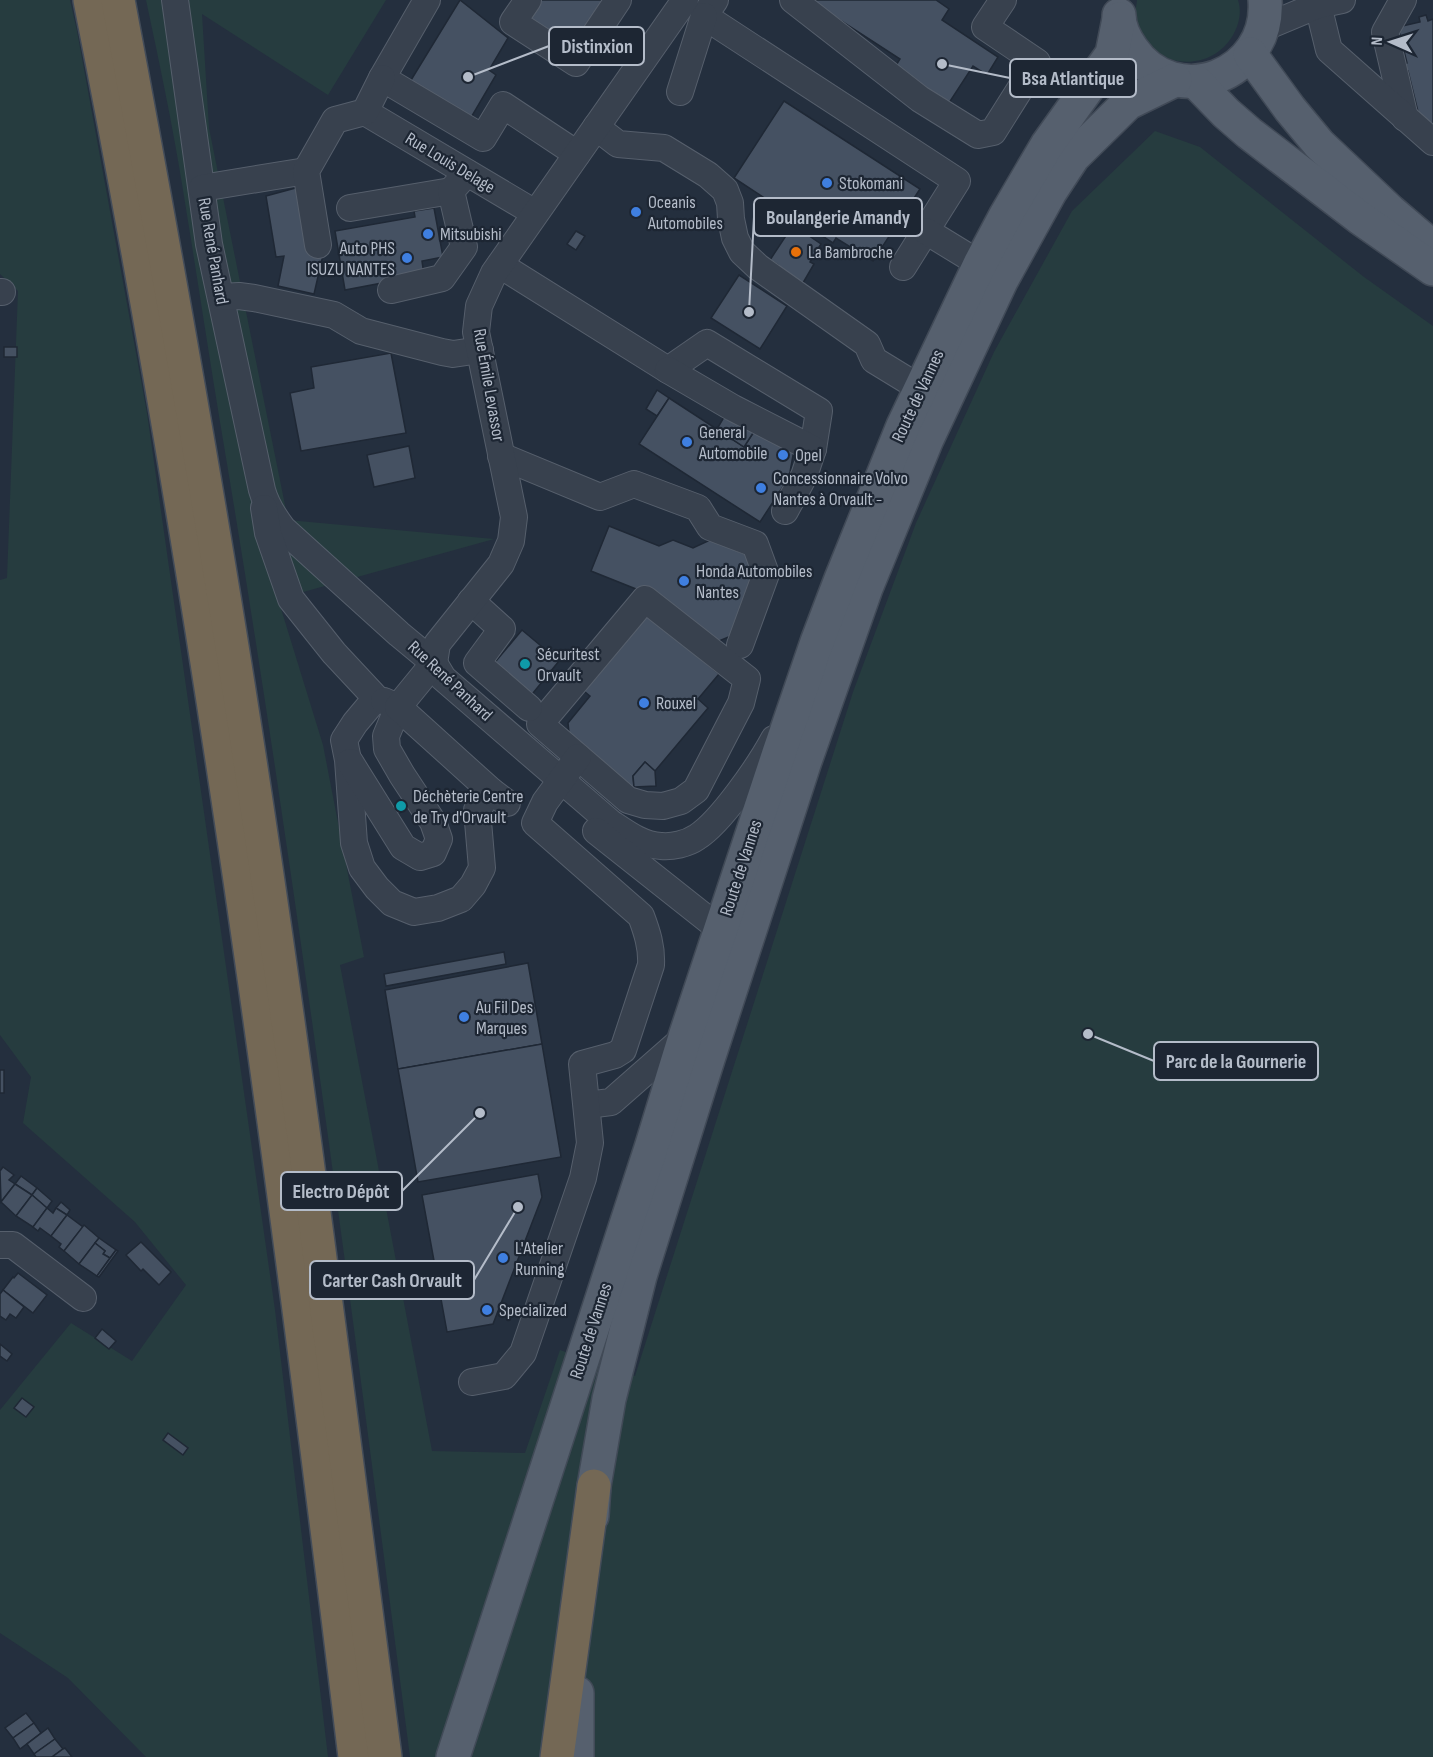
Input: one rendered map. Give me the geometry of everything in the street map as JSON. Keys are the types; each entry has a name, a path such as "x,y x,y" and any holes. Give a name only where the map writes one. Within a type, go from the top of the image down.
{"highway":[{"path":"90,0 158,369 237,854 291,1248 355,1757"},
{"path":"118,0 186,372 256,800 302,1119 385,1757"},
{"path":"557,1757 594,1486"}],"main road":[{"name":"Route de Vannes","path":"453,1757 685,1037 801,688 845,568 903,426 980,264 1047,145 1112,54 1118,5"},
{"path":"1118,5 1126,40 1138,58 1155,72 1186,81 1249,133 1360,218 1433,269"},
{"name":"Route de Vannes","path":"577,1757 578,1691 594,1486 609,1399 640,1276 705,1070 866,588 923,450 1001,281 1050,192 1073,157 1128,103 1186,81 1216,78 1235,68 1259,27"},
{"path":"1259,27 1290,109 1319,144 1390,211 1433,247"}],"street":[{"name":"Rue René Panhard","path":"175,0 209,244 265,499 272,514 283,529 434,663 443,678 537,759 552,792 721,930"},
{"path":"318,245 306,171 335,120 365,112 427,0"},
{"path":"528,0 513,22 576,63 618,0"},
{"path":"794,0 920,99 978,135 993,132 1036,62 985,27 1003,0"},
{"path":"1402,0 1385,32 1405,118"},
{"path":"683,2 707,14 957,181 903,267"},
{"name":"Rue Émile Levassor","path":"499,797 477,810 482,868 473,885 461,899 438,909 414,912 392,903 362,868 354,843 348,760 344,741 355,723 387,702 434,663 437,644 501,564 511,541 514,517 476,332 479,306 494,273 683,2"},
{"path":"1259,27 1318,2 1329,50 1433,142"},
{"path":"680,92 707,14"},
{"path":"382,78 483,138 503,105 577,154"},
{"name":"Rue Louis Delage","path":"365,112 459,182 535,213"},
{"path":"596,127 618,144 664,148 716,182 725,190 730,203 735,238 742,252 758,267 867,344 874,360 921,387"},
{"path":"202,188 306,171"},
{"path":"350,208 459,182 464,247 442,278 391,290"},
{"path":"926,231 980,264"},
{"path":"500,265 668,370 733,408 813,450"},
{"path":"221,297 254,298 334,315 361,331 442,352 453,354 480,350"},
{"path":"668,370 707,343 819,411 813,450 804,477 784,511"},
{"path":"501,456 600,497 634,484 698,508 710,527 755,543 766,574 740,645"},
{"name":"Rue René Panhard","path":"265,499 264,512 268,533 291,599 334,653 387,702 499,797"},
{"path":"645,599 747,679 741,703 696,790 681,801 663,806 645,806 628,800 578,757 540,724 645,599"},
{"path":"471,601 502,629 477,663 529,708"},
{"name":"Rue René Panhard","path":"552,792 636,839 660,846 678,845 697,837 733,800 762,762 801,688"},
{"path":"348,760 403,847 420,857 433,853 439,839 433,822 387,749 387,702"},
{"path":"472,1382 504,1376 524,1353 583,1178 590,1143 582,1064 615,1055 623,1050 651,965 652,953 649,937 641,916 535,822 552,792 578,757"},
{"path":"587,1106 611,1102 685,1037"},
{"path":"0,1245 13,1245 83,1298"}],"green space":[{"path":"0,0 70,0 77,31 147,413 275,1310 328,1757 146,1757 68,1678 0,1633 0,1410 71,1323 132,1361 186,1285 135,1222 23,1123 31,1077 0,1035 0,580 7,578 18,291 0,274"},
{"path":"146,0 386,0 328,95 202,14 209,128 288,520 494,539 278,599 323,745 364,957 340,965 432,1451 525,1453 560,1350 635,1376 853,692 916,523 994,352 1072,211 1155,131 1200,147 1364,277 1433,326 1433,1757 410,1757 298,921 178,161"},
{"path":"1137,0 1238,0 1240,9 1237,27 1221,49 1207,58 1191,62 1176,60 1161,55 1148,45 1140,31 1136,12"}],"building":[{"path":"460,0 508,38 489,70 496,75 469,121 408,85"},
{"path":"539,0 605,0 573,48 528,17"},
{"path":"809,0 936,0 949,9 942,20 998,57 987,75 973,66 947,106 893,70 900,59"},
{"path":"1426,15 1428,21 1433,19 1433,129 1420,120 1408,71 1403,72 1401,65 1407,63 1398,27 1420,22 1419,17"},
{"name":"Stokomani","path":"784,101 920,189 873,261 836,238 833,243 734,178"},
{"path":"303,186 323,255 314,294 278,286 284,256 276,257 266,196"},
{"path":"434,208 443,257 422,261 424,275 345,290 335,231 415,217 414,211"},
{"name":"La Bambroche","path":"793,225 821,244 810,262 814,264 800,288 775,268 778,265 770,260"},
{"path":"576,231 585,236 576,250 567,244"},
{"path":"739,275 787,306 760,349 711,318"},
{"path":"4,347 17,347 17,357 4,357"},
{"path":"391,353 406,433 301,451 290,393 314,388 311,367"},
{"path":"657,390 669,398 657,416 646,409"},
{"path":"669,398 744,447 755,430 794,450 786,482 760,522 639,444"},
{"path":"724,417 755,430 744,447 717,429"},
{"path":"409,446 415,478 374,487 367,455"},
{"name":"Honda Automobiles Nantes","path":"609,526 659,546 673,540 693,548 710,540 748,555 756,572 731,636 719,641 646,593 591,571"},
{"name":"Rouxel","path":"643,611 719,674 698,699 708,708 655,771 645,762 633,776 634,787 624,788 570,743 568,723 590,696 579,687"},
{"name":"Sécuritest Orvault","path":"522,630 559,661 529,698 491,667"},
{"path":"645,762 655,771 656,786 634,787 633,776"},
{"name":"Déchèterie Centre de Try d'Orvault","path":"408,796 413,804 395,816 389,808"},
{"path":"504,952 506,964 386,986 384,974"},
{"name":"Au Fil Des Marques","path":"528,963 542,1044 398,1069 385,990"},
{"path":"542,1044 561,1157 418,1182 398,1069"},
{"path":"0,1070 4,1070 4,1093 0,1093"},
{"path":"3,1167 14,1175 9,1180 15,1184 1,1202 0,1171"},
{"path":"538,1174 542,1197 493,1324 447,1332 422,1195"},
{"path":"21,1176 37,1188 32,1195 15,1184"},
{"path":"15,1184 32,1195 16,1216 1,1202"},
{"path":"37,1188 52,1201 47,1208 32,1195"},
{"path":"32,1195 47,1208 33,1227 16,1216"},
{"path":"61,1202 70,1210 67,1215 56,1208"},
{"path":"47,1208 53,1213 56,1208 67,1215 51,1236 40,1228 38,1231 33,1227"},
{"path":"67,1215 83,1227 64,1251 59,1247 61,1244 51,1236"},
{"path":"84,1225 99,1238 79,1264 64,1251"},
{"path":"99,1238 116,1250 110,1258 103,1254 105,1251 95,1243"},
{"path":"141,1242 171,1272 159,1285 126,1255"},
{"path":"95,1243 105,1251 103,1254 110,1258 97,1276 79,1264"},
{"path":"116,1250 118,1251 99,1277 97,1276"},
{"path":"18,1273 47,1295 33,1313 3,1290"},
{"path":"3,1290 24,1307 16,1318 10,1314 6,1320 0,1316 0,1294"},
{"path":"102,1329 116,1341 109,1349 95,1338"},
{"path":"0,1344 12,1354 7,1361 0,1356"},
{"path":"22,1398 34,1407 26,1417 14,1408"},
{"path":"168,1433 188,1448 183,1455 163,1440"},
{"path":"26,1713 34,1723 13,1738 5,1728"},
{"path":"34,1723 41,1733 20,1749 13,1738"},
{"path":"48,1728 55,1739 34,1754 27,1744"},
{"path":"55,1739 63,1749 52,1757 36,1757 34,1754"},
{"path":"65,1748 72,1757 52,1757 63,1749"}],"place":[{"name":"Bsa Atlantique","path":"942,64"},
{"name":"Distinxion","path":"468,77"},
{"name":"Stokomani","path":"827,183"},
{"name":"Oceanis Automobiles","path":"636,212"},
{"name":"Mitsubishi","path":"428,234"},
{"name":"La Bambroche","path":"796,252"},
{"name":"Auto PHS ISUZU NANTES","path":"407,258"},
{"name":"Boulangerie Amandy","path":"749,312"},
{"name":"General Automobile","path":"687,442"},
{"name":"Opel","path":"783,455"},
{"name":"Concessionnaire Volvo Nantes à Orvault -","path":"761,488"},
{"name":"Honda Automobiles Nantes","path":"684,581"},
{"name":"Sécuritest Orvault","path":"525,664"},
{"name":"Rouxel","path":"644,703"},
{"name":"Déchèterie Centre de Try d'Orvault","path":"401,806"},
{"name":"Au Fil Des Marques","path":"464,1017"},
{"name":"Parc de la Gournerie","path":"1088,1034"},
{"name":"Electro Dépôt","path":"480,1113"},
{"name":"Carter Cash Orvault","path":"518,1207"},
{"name":"L'Atelier Running","path":"503,1258"},
{"name":"Specialized","path":"487,1310"}]}
